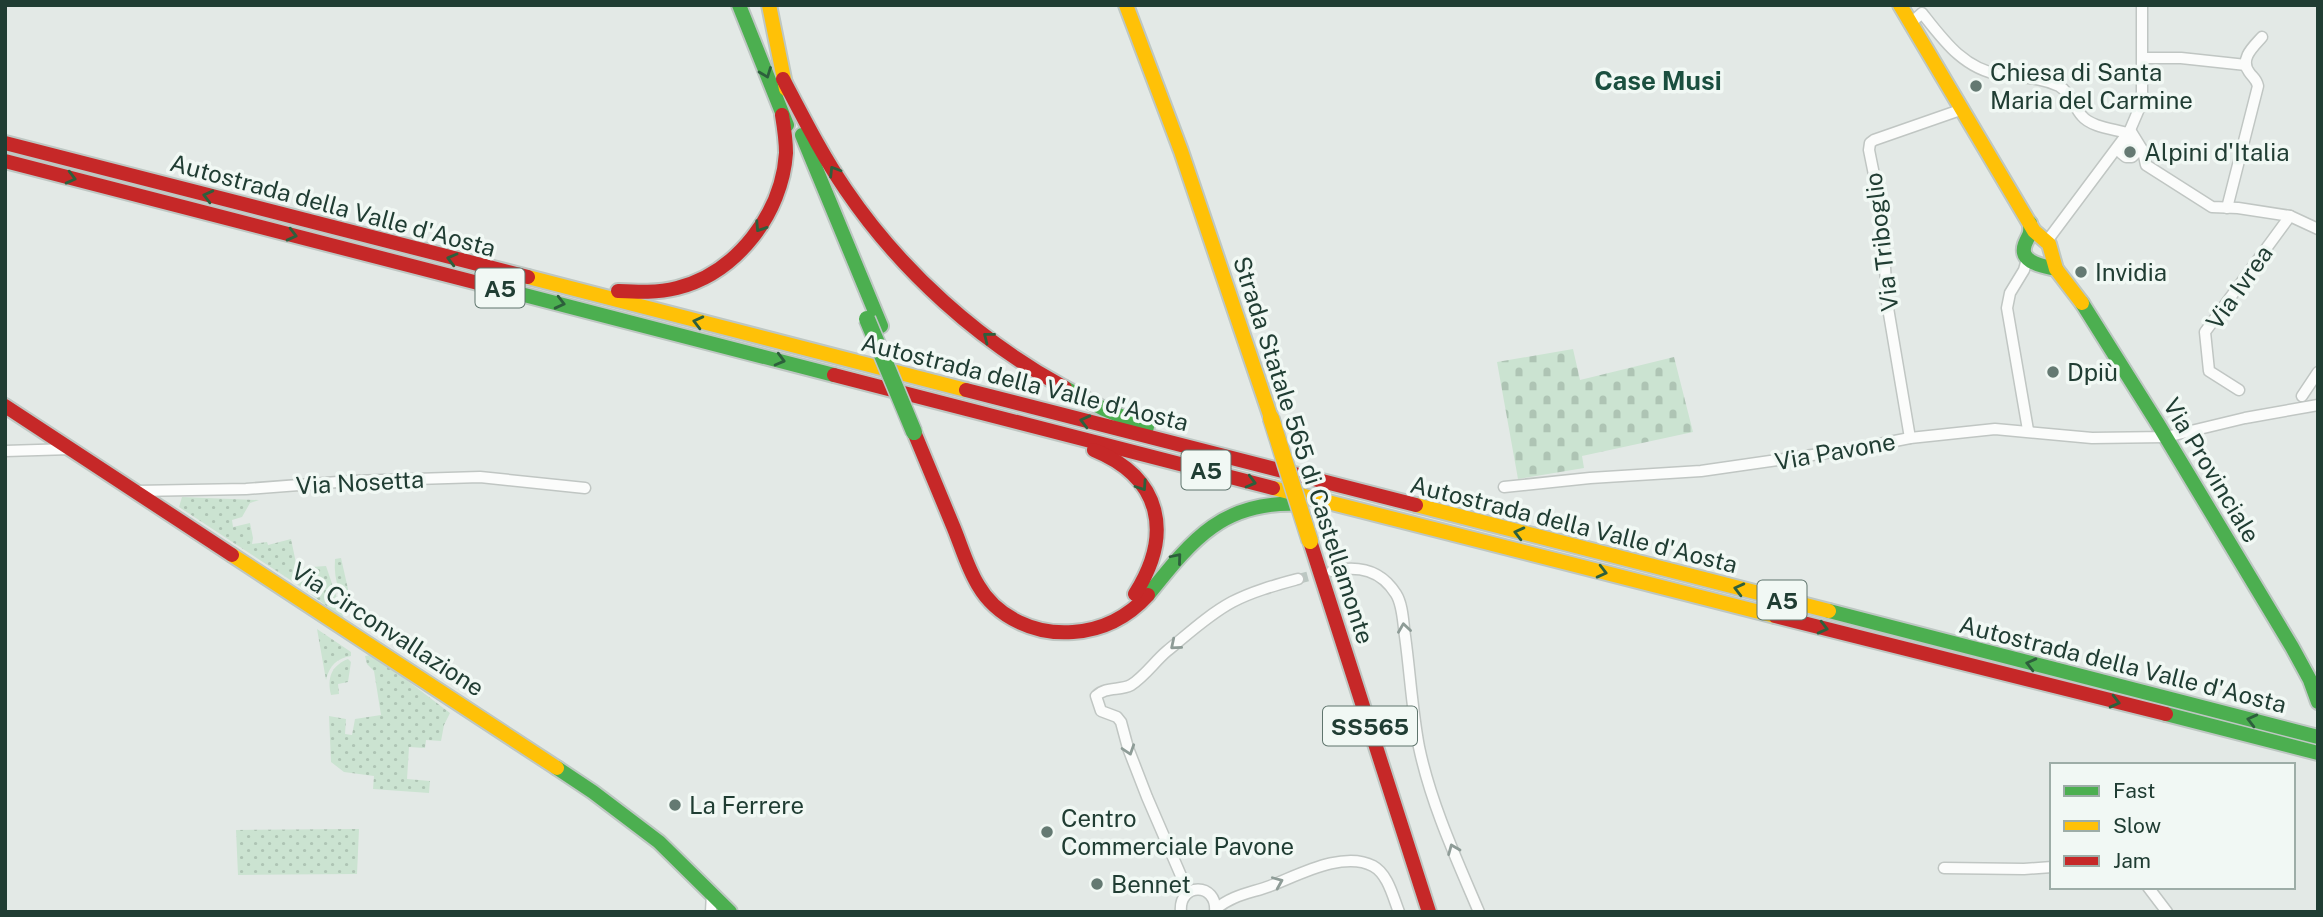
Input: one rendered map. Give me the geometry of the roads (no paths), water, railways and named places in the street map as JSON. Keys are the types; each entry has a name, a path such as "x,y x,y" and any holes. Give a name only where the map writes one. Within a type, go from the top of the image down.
{"main road":[{"path":"739,5 782,115 874,322"},
{"path":"769,5 783,79 816,172 978,584 1003,613 1025,625 1045,631 1082,633 1122,618 1142,601 1195,538 1218,521 1244,509 1270,502 1286,502 1386,523 1417,526"},
{"name":"Strada Statale 565 di Castellamonte","path":"1126,5 1181,151 1271,418 1429,912"},
{"name":"Via Provinciale","path":"1900,5 1963,109 2036,250 2076,293 2166,437 2292,647 2310,680 2318,702"},
{"path":"783,79 847,193 892,248 969,323 1004,350 1077,395 1132,422 1200,442 1246,463"},
{"path":"518,276 565,279 613,291 652,294 681,288 717,271 760,230 774,202 785,158 782,115"},
{"name":"Autostrada della Valle d'Aosta","path":"5,143 2318,737"},
{"name":"Autostrada della Valle d'Aosta","path":"5,161 1417,526 2318,753"},
{"name":"Via Circonvallazione","path":"5,406 593,792 659,842 730,912"},
{"path":"920,435 983,577 1001,599 1023,615 1050,623 1088,621 1111,612 1132,597 1138,589 1152,565 1156,551 1156,515 1142,484 1124,466 1100,452 1057,440 995,416"}],"street":[{"path":"2028,430 2007,308 2010,293 2036,250 2130,135 2142,102 2142,5"},
{"path":"1911,23 1923,13 1951,49 1970,65 2000,75 2027,77 2058,85 2082,117 2089,122 2130,135 2143,151 2146,165 2111,158"},
{"path":"2227,208 2258,86 2246,65 2248,54 2262,37"},
{"path":"2143,58 2182,58 2246,65"},
{"name":"Via Triboglio","path":"1910,438 1887,302 1882,214 1869,149 1874,140 1963,109"},
{"name":"Via Ivrea","path":"2146,165 2212,207 2290,216 2318,229"},
{"name":"Via Ivrea","path":"2239,390 2209,371 2205,332 2290,216"},
{"path":"2302,396 2318,372"},
{"name":"Via Pavone","path":"1504,487 1701,471 1766,463 1910,438 1995,429 2092,438 2166,437 2245,418 2318,405"},
{"path":"5,451 71,449"},
{"name":"Via Nosetta","path":"135,491 246,489 351,481 480,477 585,488"},
{"path":"1332,571 1354,567 1370,570 1385,579 1398,597 1419,745 1431,794 1479,912"},
{"path":"1188,892 1147,797 1121,723 1117,717 1101,711 1096,696 1100,692 1133,684 1200,624 1233,601 1298,579"},
{"path":"1181,912 1181,901 1193,890 1205,891 1213,898 1216,910 1237,895 1273,885 1297,874 1324,865 1354,862 1376,867 1386,879 1399,912"},
{"path":"1944,868 2024,869 2050,866"},
{"path":"2150,889 2167,912"},
{"path":"711,912 712,893"}],"tunnel":[{"path":"1298,579 1325,572"}],"place":[{"name":"Chiesa di Santa Maria del Carmine","path":"1976,86"},
{"name":"Alpini d'Italia","path":"2130,152"},
{"name":"Invidia","path":"2081,272"},
{"name":"Dpiù","path":"2053,372"},
{"name":"La Ferrere","path":"675,805"},
{"name":"Centro Commerciale Pavone","path":"1047,832"},
{"name":"Bennet","path":"1097,884"}],"district":[{"name":"Case Musi","path":"1658,80"}]}
